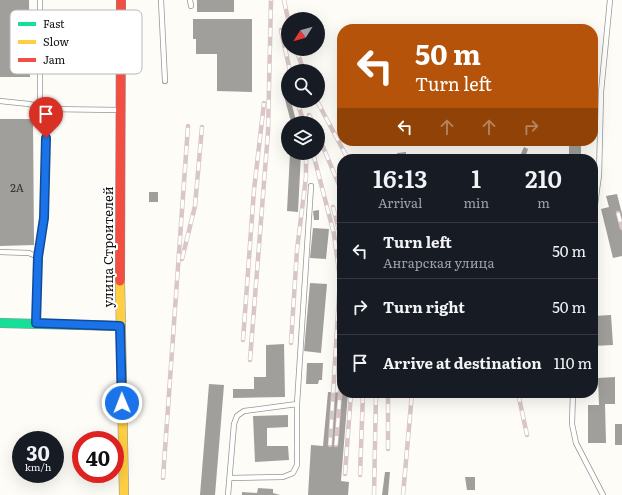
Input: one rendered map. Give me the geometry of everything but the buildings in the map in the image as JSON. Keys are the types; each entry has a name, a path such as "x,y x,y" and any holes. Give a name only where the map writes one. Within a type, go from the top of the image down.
{"street":[{"name":"улица Строителей","path":"120,0 120,10"},
{"name":"улица Строителей","path":"121,74 120,326 124,495"},
{"path":"0,323 120,326"}],"lane":[{"path":"161,0 165,81"},
{"path":"190,0 191,6"},
{"path":"598,182 601,92 610,0"},
{"path":"40,74 40,99 42,105 47,109"},
{"path":"0,101 30,104 47,109 121,110"},
{"path":"36,323 38,257 44,218 46,138"},
{"path":"230,478 283,477 293,473 297,464 297,404 310,186"},
{"path":"0,252 29,253 38,257"},
{"path":"573,398 572,424 576,443 603,495"},
{"path":"228,495 234,424 237,416 244,411 297,404"}],"railway":[{"path":"250,360 268,132 271,0"},
{"path":"284,0 287,12"},
{"path":"287,56 288,64"},
{"path":"299,56 301,64"},
{"path":"243,340 254,190 264,103"},
{"path":"299,108 302,116"},
{"path":"321,108 337,138"},
{"path":"163,478 188,126"},
{"path":"182,259 195,206 202,127"},
{"path":"341,146 345,154"},
{"path":"325,152 337,180"},
{"path":"291,343 297,250 306,177 306,160"},
{"path":"315,160 334,234 337,256"},
{"path":"333,207 337,223"},
{"path":"618,213 622,228"},
{"path":"330,445 337,329"},
{"path":"336,445 340,398"},
{"path":"345,474 351,398"},
{"path":"360,475 363,398"},
{"path":"374,495 376,398"},
{"path":"388,398 388,449"},
{"path":"403,495 412,398"},
{"path":"519,398 527,435"}],"traffic: fast":[{"path":"0,323 120,326"}],"traffic: slow":[{"path":"120,281 124,495"}],"traffic: jam":[{"path":"121,0 121,10"},
{"path":"120,281 121,74"}],"route":[{"path":"46,138 44,218 38,257 36,323 120,326 122,403"}]}
